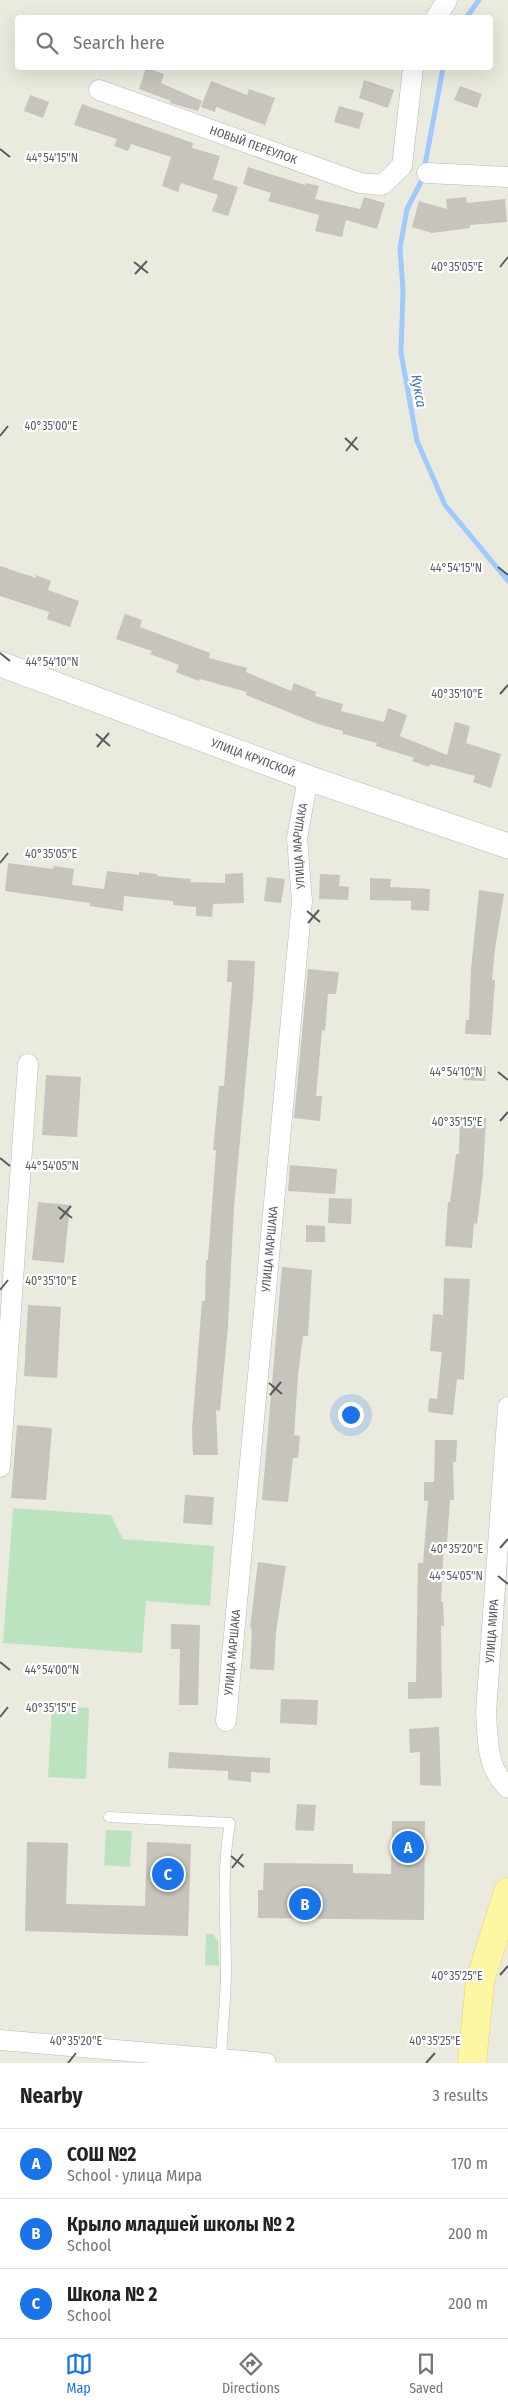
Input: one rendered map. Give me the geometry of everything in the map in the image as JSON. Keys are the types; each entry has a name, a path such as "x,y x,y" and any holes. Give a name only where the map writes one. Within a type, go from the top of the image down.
{"main road":[{"path":"472,2063 480,1981 508,1892"}],"street":[{"path":"438,15 447,0"},
{"name":"НОВЫЙ ПЕРЕУЛОК","path":"99,90 360,183 382,185 402,166 413,70"},
{"path":"427,173 508,177"},
{"name":"УЛИЦА КРУПСКОЙ","path":"0,664 308,778 508,846"},
{"name":"УЛИЦА МАРШАКА","path":"226,1721 302,901 297,838 308,778"},
{"path":"0,1468 28,1064"},
{"name":"УЛИЦА МИРА","path":"508,1407 486,1712 488,1755 498,1779 508,1788"},
{"path":"0,2040 266,2063"}],"lane":[{"path":"109,1817 230,1823 224,1854 223,1880 226,1973 221,2059"}],"green space":[{"path":"13,1508 111,1515 123,1539 214,1546 210,1606 146,1601 142,1653 3,1643"},
{"path":"52,1706 89,1708 86,1779 48,1777"},
{"path":"106,1830 132,1831 130,1867 104,1865"},
{"path":"206,1934 213,1934 218,1941 219,1966 205,1965"}],"building":[{"path":"145,70 152,70 164,74 161,83 202,101 198,111 170,103 171,101 139,89"},
{"path":"364,80 394,90 388,108 359,98"},
{"path":"211,81 247,95 249,89 275,98 265,125 216,107 215,112 201,107"},
{"path":"460,86 482,94 477,108 454,100"},
{"path":"30,95 49,102 43,118 24,111"},
{"path":"82,104 193,143 192,148 220,156 213,179 238,187 228,216 212,211 218,195 181,183 178,192 162,186 171,157 131,144 128,151 114,146 117,139 74,125"},
{"path":"339,106 364,113 359,129 334,122"},
{"path":"248,167 305,185 306,183 319,186 315,199 360,209 364,197 385,203 377,229 346,220 342,237 315,231 319,215 268,201 271,193 243,184"},
{"path":"466,197 467,203 505,199 507,222 470,225 470,228 432,233 412,227 419,201 447,209 446,199"},
{"path":"0,566 36,578 36,575 51,581 48,590 79,601 70,627 47,619 49,612 0,596"},
{"path":"125,614 142,620 140,627 210,653 209,658 247,668 246,672 291,691 294,683 316,692 315,696 343,704 341,711 384,722 388,708 407,715 400,736 447,755 455,722 470,726 466,743 501,754 491,788 473,782 475,776 430,764 429,767 412,761 414,758 376,746 377,743 343,734 343,731 318,724 246,695 247,692 200,679 199,681 176,672 179,665 150,654 152,651 116,639"},
{"path":"8,863 53,869 54,866 74,869 72,885 104,889 107,871 139,875 139,872 157,874 157,876 191,879 190,882 225,883 225,874 243,873 244,903 213,904 212,917 196,916 196,907 173,905 173,901 124,896 123,911 90,906 90,903 5,891"},
{"path":"320,874 340,875 339,886 349,887 348,900 319,899"},
{"path":"267,877 285,879 281,903 264,901"},
{"path":"370,878 391,879 390,887 430,889 429,911 411,910 411,901 370,900"},
{"path":"479,890 504,894 492,980 495,980 491,1035 465,1034 466,1020 469,1020 471,969"},
{"path":"228,960 255,961 253,997 234,1207 228,1326 220,1411 216,1410 218,1455 193,1455 192,1429 202,1301 205,1301 206,1260 208,1260 216,1150 213,1150 219,1086 224,1086 232,982 227,982"},
{"path":"308,969 339,972 336,994 328,994 325,1031 322,1030 316,1096 322,1096 320,1121 294,1118"},
{"path":"464,1065 486,1066 485,1081 463,1080"},
{"path":"46,1075 81,1077 77,1137 42,1135"},
{"path":"460,1117 486,1118 483,1174 477,1224 474,1223 472,1248 445,1246 448,1202 450,1202 456,1154 459,1154"},
{"path":"290,1165 337,1169 335,1194 288,1191"},
{"path":"329,1198 352,1199 351,1224 328,1223"},
{"path":"38,1202 70,1205 64,1263 32,1260"},
{"path":"306,1225 325,1226 325,1242 306,1242"},
{"path":"282,1267 312,1270 308,1336 303,1336 298,1375 294,1435 300,1436 298,1458 293,1458 288,1502 262,1500"},
{"path":"444,1278 470,1279 464,1380 457,1379 453,1415 428,1412 429,1398 437,1399 442,1352 430,1351 433,1314 443,1315"},
{"path":"28,1305 61,1307 57,1378 24,1376"},
{"path":"17,1425 52,1428 46,1500 11,1498"},
{"path":"435,1440 457,1440 456,1462 453,1462 454,1500 450,1500 447,1543 444,1542 441,1602 443,1602 444,1626 441,1626 442,1698 408,1699 408,1682 416,1682 418,1563 423,1563 428,1501 424,1501 424,1482 434,1482"},
{"path":"185,1495 214,1497 212,1525 183,1523"},
{"path":"258,1562 286,1566 276,1632 274,1670 250,1669 252,1629 250,1628"},
{"path":"171,1624 200,1625 198,1705 179,1705 180,1649 171,1649"},
{"path":"281,1699 318,1700 317,1725 280,1723"},
{"path":"439,1727 441,1786 420,1785 420,1752 410,1753 409,1729"},
{"path":"169,1752 270,1758 270,1773 251,1772 251,1782 228,1780 228,1771 168,1768"},
{"path":"297,1804 316,1805 314,1831 295,1830"},
{"path":"392,1821 425,1821 424,1920 258,1918 258,1890 263,1890 264,1863 353,1864 353,1873 391,1874"},
{"path":"27,1842 68,1843 66,1904 145,1906 147,1842 191,1844 188,1936 25,1931"}],"waterway":[{"name":"Кукса","path":"468,15 479,0"},
{"name":"Кукса","path":"425,165 443,70"},
{"name":"Кукса","path":"422,180 407,209 400,248 403,291 401,353 417,441 445,505 508,581"}],"place":[{"name":"СОШ №2","path":"408,1847"},
{"name":"Школа № 2","path":"168,1874"},
{"name":"Крыло младшей школы № 2","path":"305,1904"}]}
